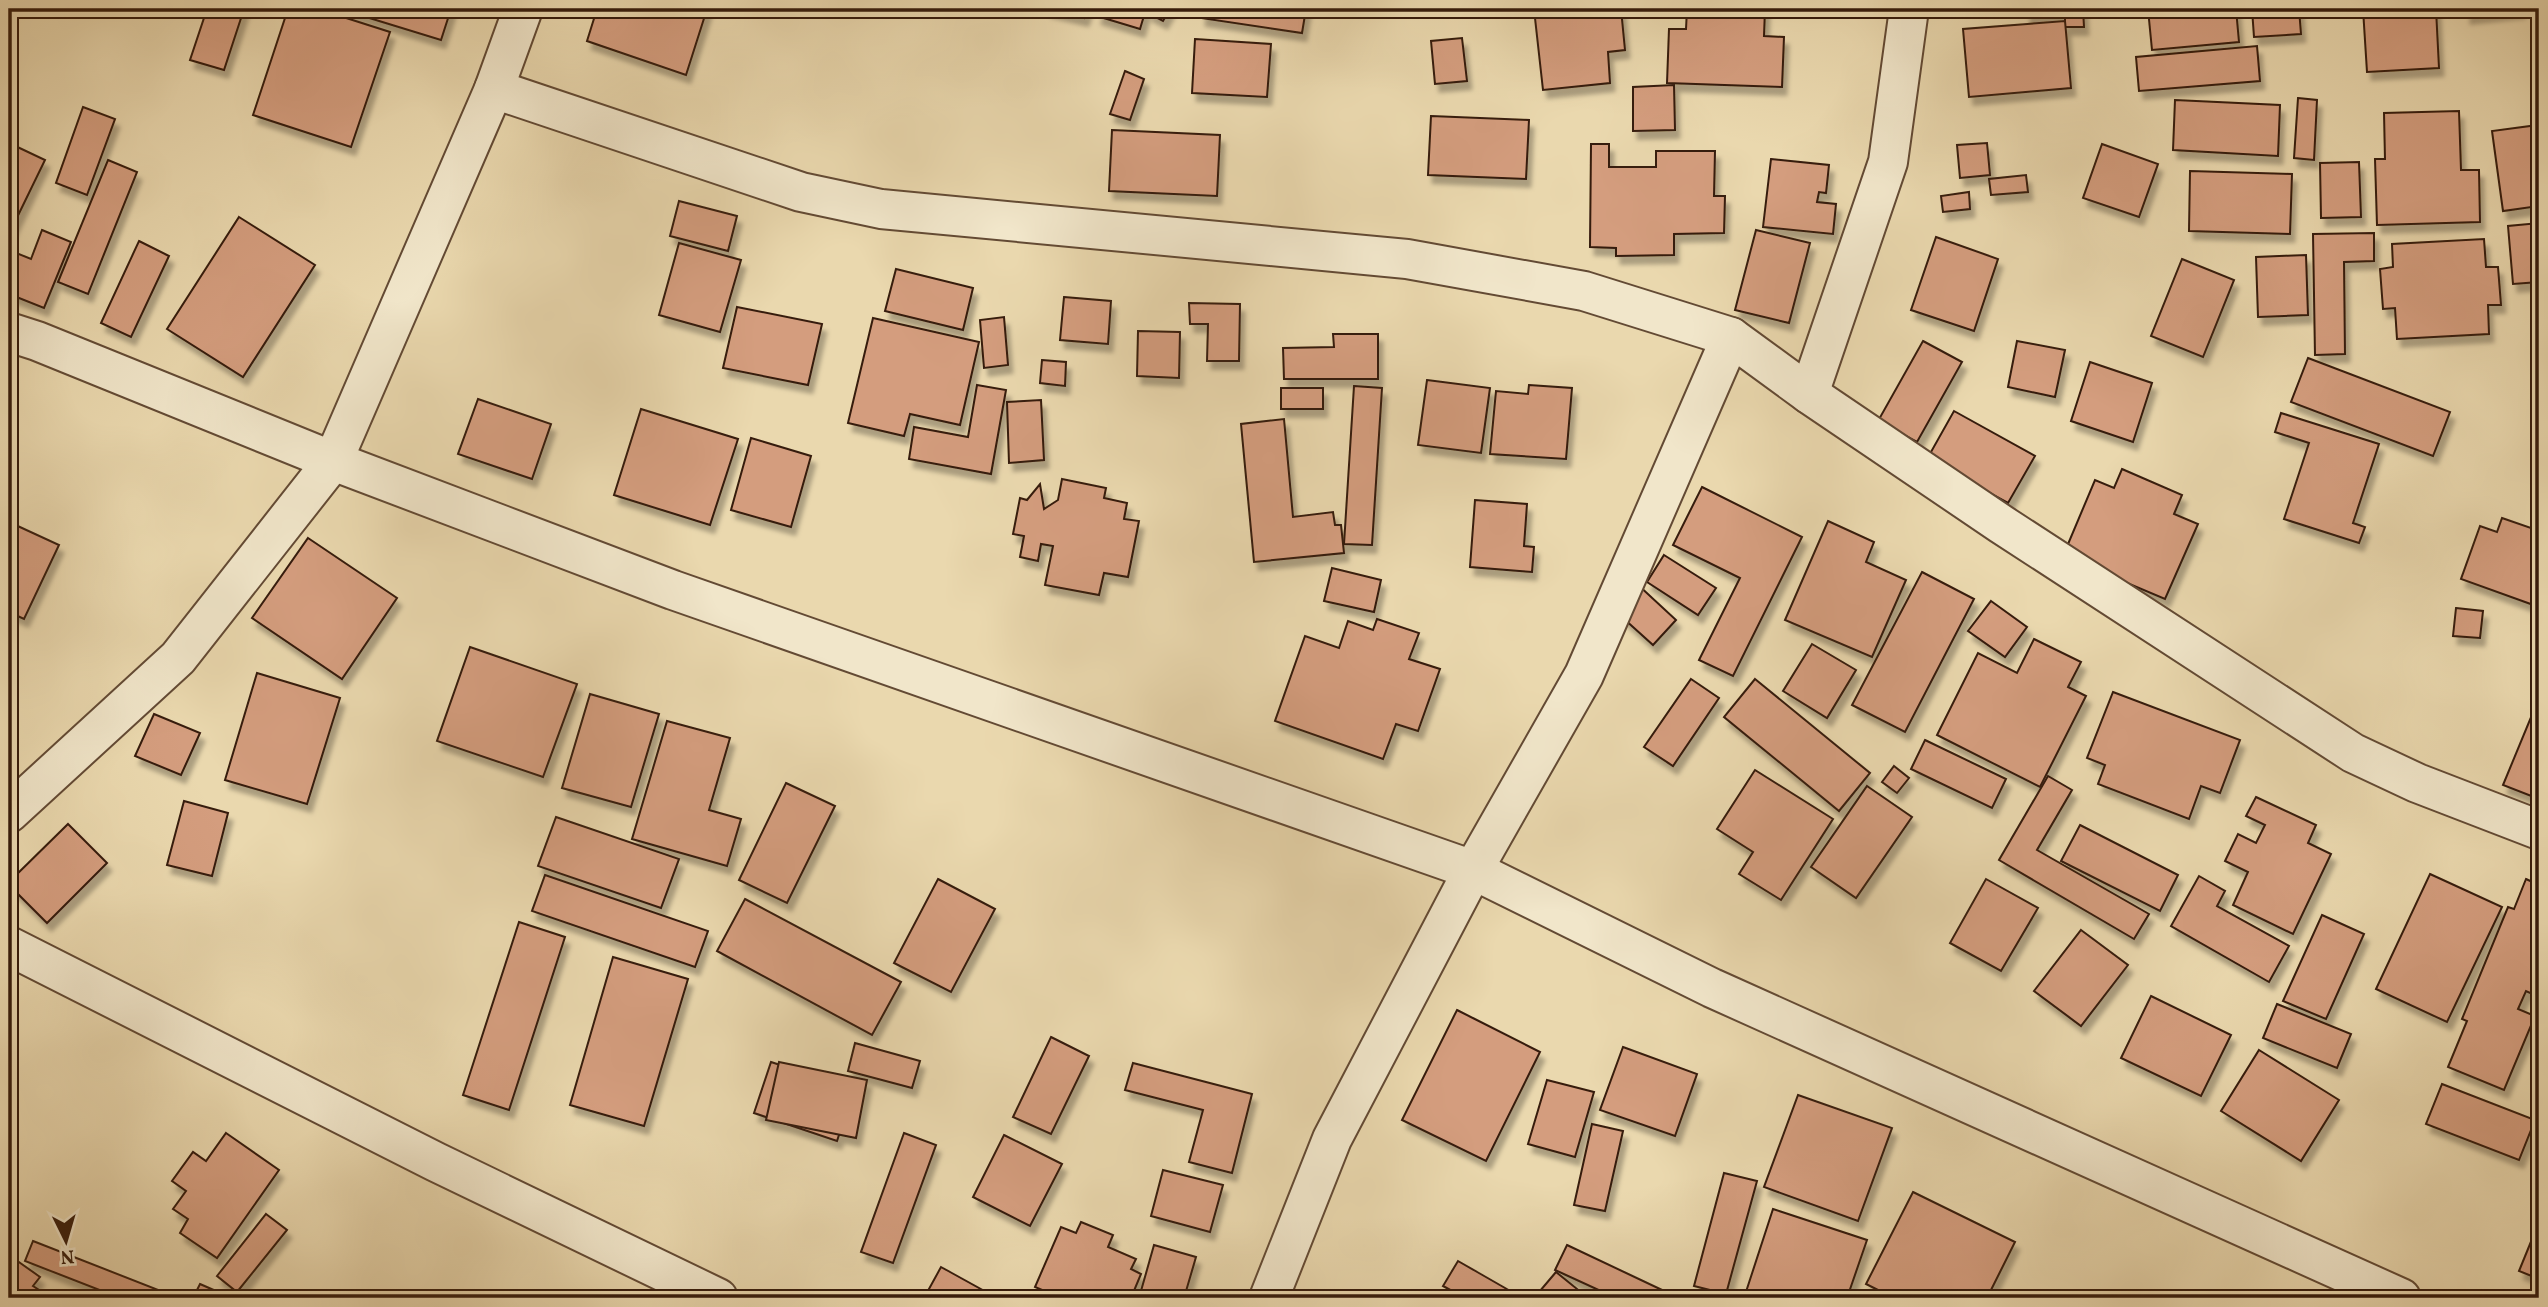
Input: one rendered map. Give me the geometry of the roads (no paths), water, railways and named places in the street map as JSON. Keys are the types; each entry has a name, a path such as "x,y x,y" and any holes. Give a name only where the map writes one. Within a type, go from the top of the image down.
{"street":[{"path":"9,813 178,658 332,461 494,89 523,9"},
{"path":"1809,394 1888,162 1909,9"},
{"path":"494,89 801,192 881,209 1407,258 1584,291 1731,337 1809,394 2141,617 2353,753 2417,783 2539,830"},
{"path":"9,332 332,461 673,590 1473,870 1712,988 2401,1298"},
{"path":"1269,1298 1332,1139 1473,870 1584,675 1731,337"},
{"path":"9,946 436,1162 718,1298"}]}
